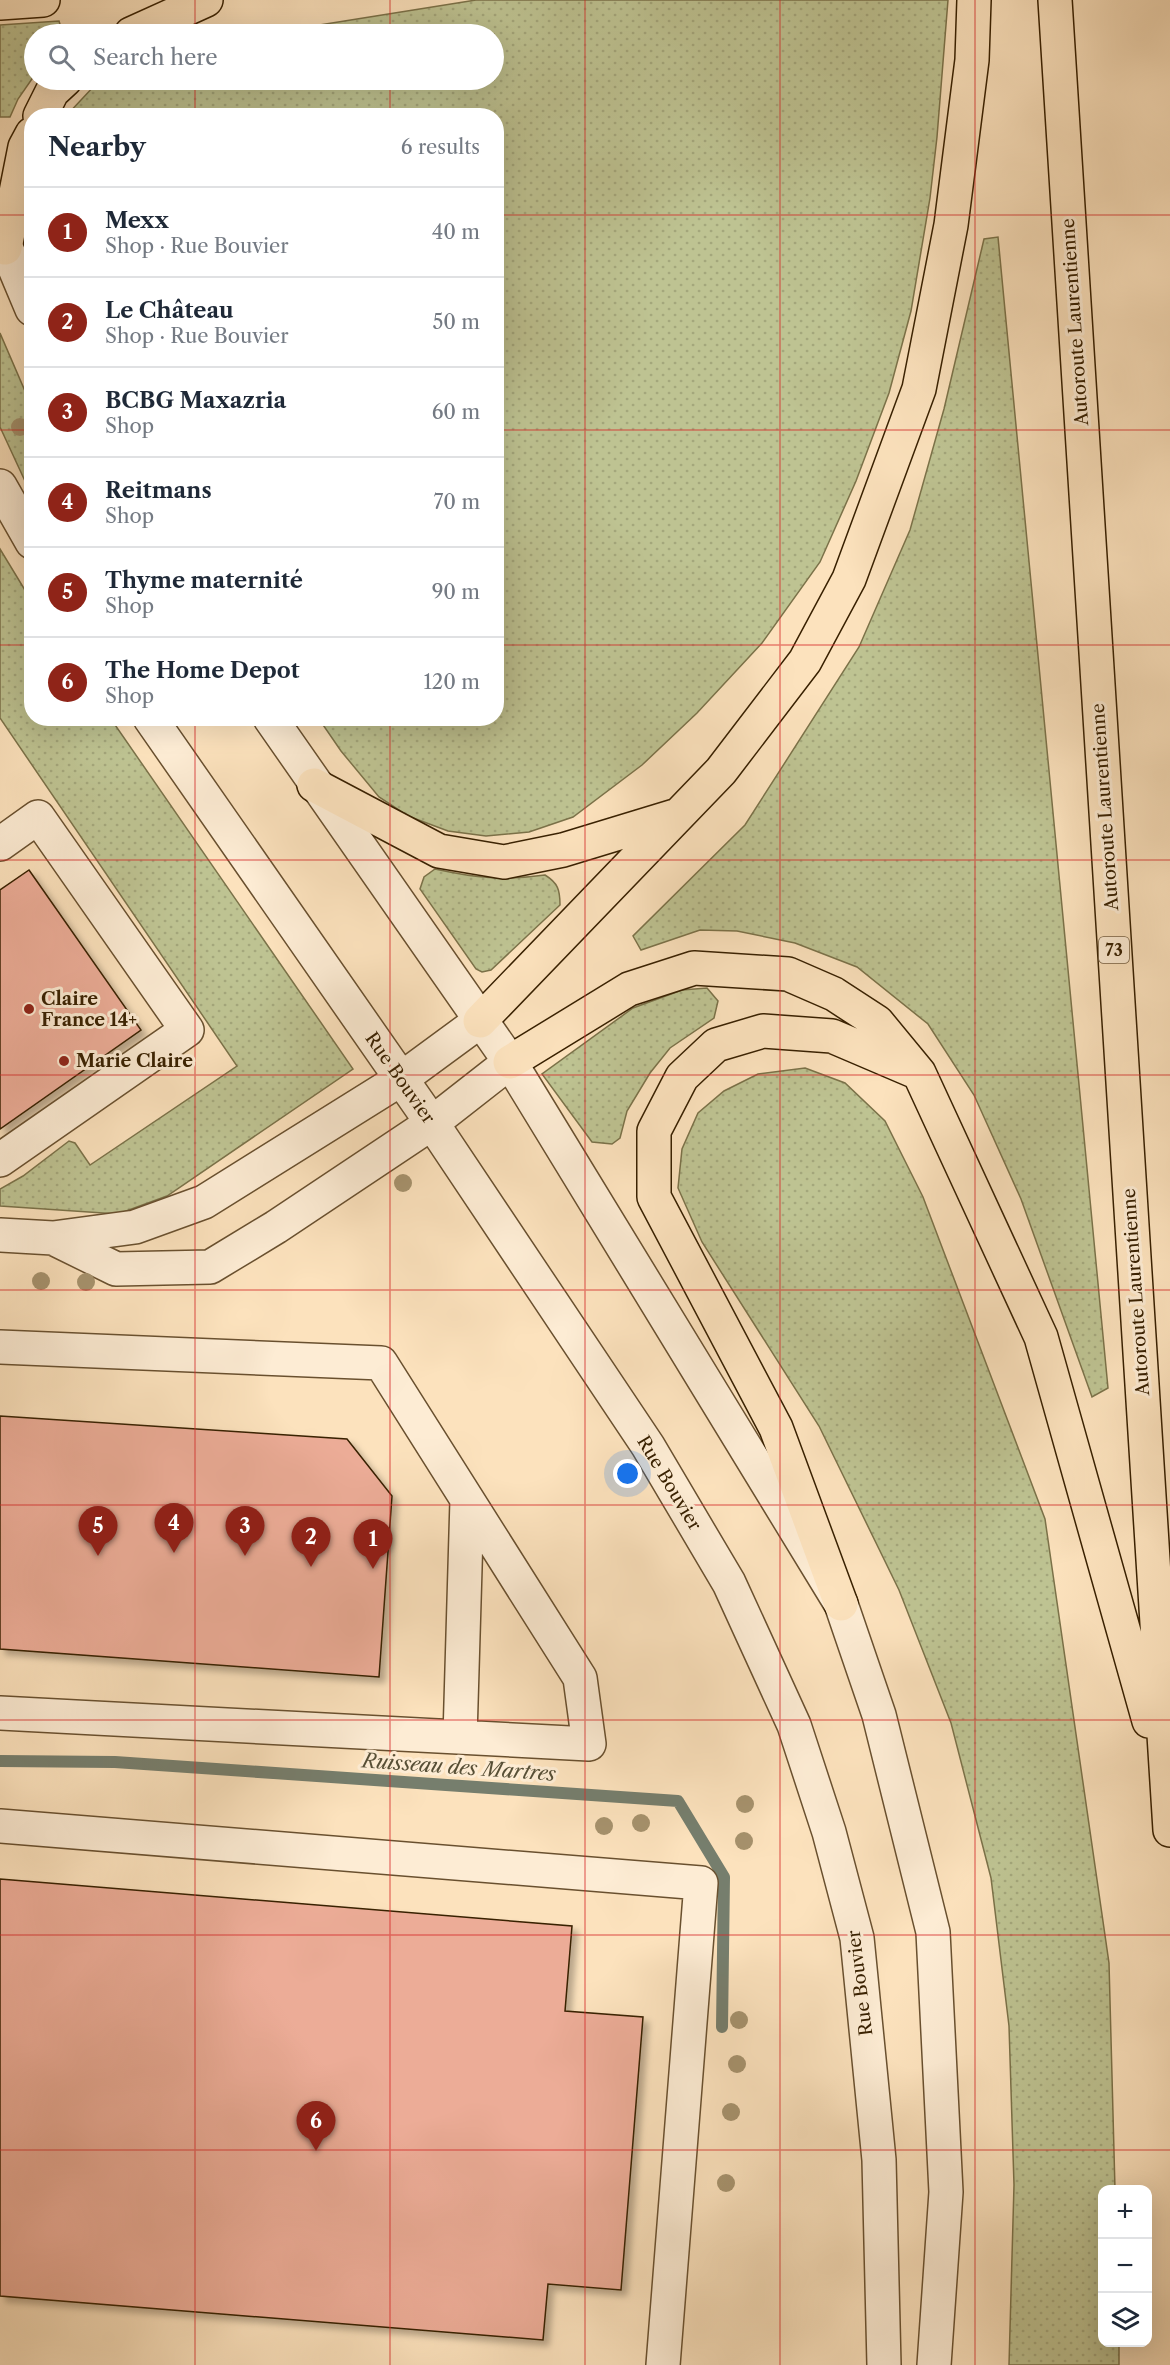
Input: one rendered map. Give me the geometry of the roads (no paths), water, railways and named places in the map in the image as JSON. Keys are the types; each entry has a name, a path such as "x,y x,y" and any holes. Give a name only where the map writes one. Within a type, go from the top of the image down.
{"main road":[{"path":"0,3 43,0"},
{"path":"153,24 206,0"},
{"path":"480,1021 721,771 805,661 849,579 919,389 951,225 972,60 974,0"},
{"name":"Autoroute Laurentienne","path":"1055,0 1170,1830"},
{"path":"44,108 54,90"},
{"path":"2,240 24,151"},
{"path":"314,784 439,851 504,862 563,850 680,815"},
{"path":"510,1062 629,989 694,968 788,974 834,994 877,1022 919,1073 1041,1337 1167,1785"},
{"path":"841,1604 776,1428 654,1197 654,1131 682,1077 716,1045 763,1031 832,1036 919,1073"}],"street":[{"path":"2,240 24,291"},
{"path":"0,486 24,528"},
{"name":"Rue Bouvier","path":"156,726 432,1123 648,1446 729,1584 794,1725 828,1832 857,1938 879,2160 884,2365"},
{"path":"275,726 510,1062 841,1604 879,1715 933,1932 946,2192 934,2365"},
{"path":"0,1160 187,1030 38,818 3,836"},
{"path":"0,1235 53,1238 135,1227 204,1202 401,1079 480,1021"},
{"path":"53,1238 116,1269 210,1267 276,1227 432,1123 510,1062"},
{"path":"0,1347 381,1363 580,1678 589,1744 0,1713"},
{"path":"460,1737 467,1500"},
{"path":"0,1826 701,1883 663,2365"}],"waterway":[{"name":"Ruisseau des Martres","path":"0,1761 115,1762 678,1801 724,1877 722,2027"}],"place":[{"name":"Claire France 14+","path":"29,1009"},
{"name":"Marie Claire","path":"64,1061"},
{"name":"Reitmans","path":"174,1553"},
{"name":"Thyme maternité","path":"98,1556"},
{"name":"BCBG Maxazria","path":"245,1556"},
{"name":"Le Château","path":"311,1567"},
{"name":"Mexx","path":"373,1569"},
{"name":"The Home Depot","path":"316,2151"}]}
